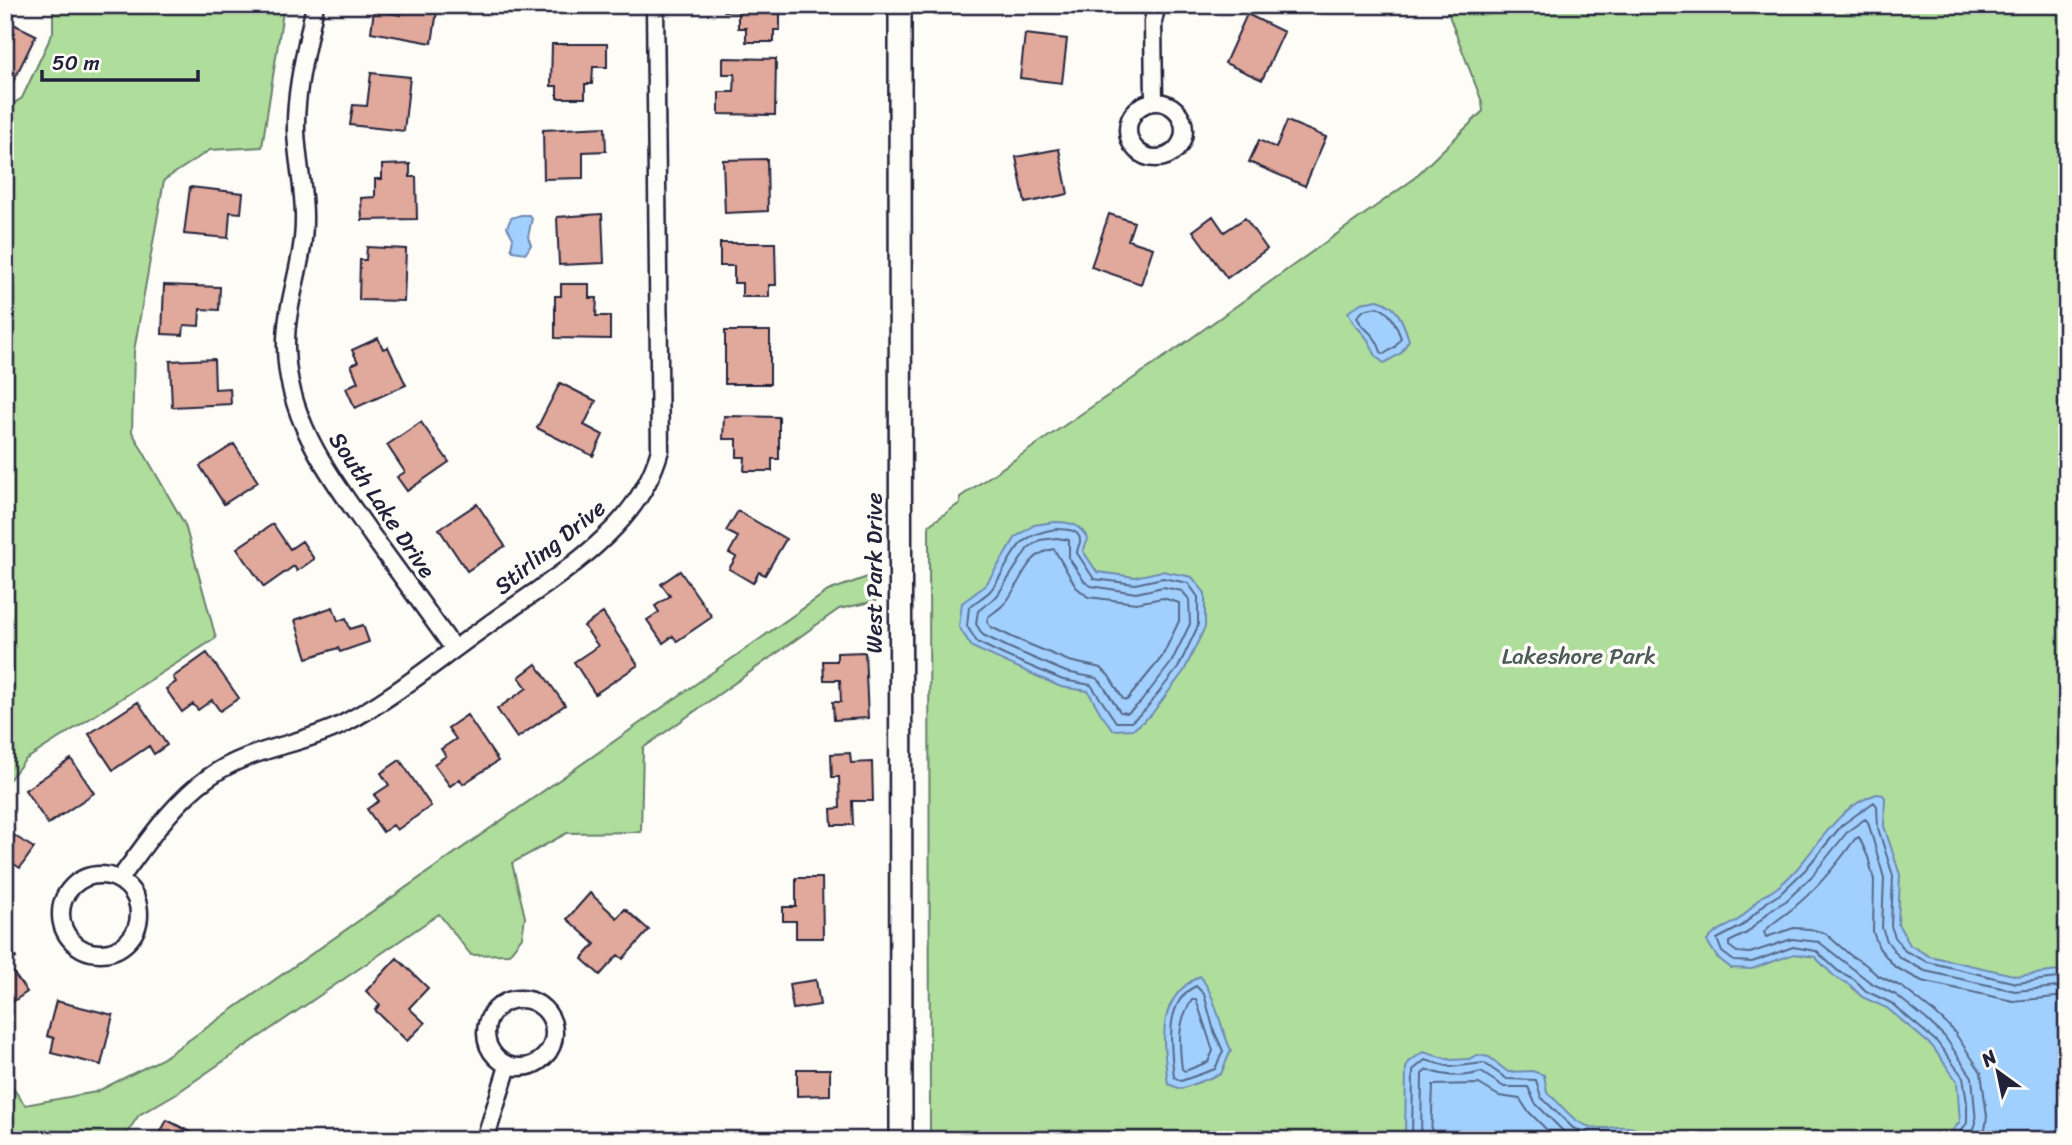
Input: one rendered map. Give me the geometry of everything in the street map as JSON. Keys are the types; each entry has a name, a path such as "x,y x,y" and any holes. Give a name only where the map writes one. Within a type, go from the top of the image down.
{"street":[{"name":"South Lake Drive","path":"315,5 296,120 304,224 286,321 290,387 301,423 335,483 454,649"},
{"name":"Stirling Drive","path":"119,880 173,810 213,774 253,753 311,737 366,711 598,543 629,510 645,486 660,450 655,5"},
{"name":"West Park Drive","path":"900,5 901,1140"},
{"path":"1154,102 1153,21 1157,5"},
{"path":"107,876 119,880 129,888 139,912 131,937 109,952 83,950 65,933 61,908 65,897 72,886 82,879 107,876"},
{"path":"525,1000 536,1003 551,1020 554,1031 548,1052 530,1066 508,1066 491,1052 486,1042 488,1020 503,1004 525,1000"},
{"path":"485,1140 508,1066"}],"green space":[{"path":"53,5 284,5 262,147 210,150 164,180 134,351 132,432 185,525 216,638 25,760 5,785 5,109 22,98 53,32"},
{"name":"Lakeshore Park","path":"1445,5 2067,5 2067,1140 930,1140 929,525 960,503 960,497 1179,347 1411,181 1483,111"},
{"path":"876,574 876,601 839,609 643,748 641,832 567,833 512,863 525,917 522,937 509,954 471,955 439,914 177,1093 139,1115 122,1140 5,1140 5,1077 25,1105 96,1092 162,1059 828,591"}],"water":[{"path":"529,215 532,218 528,237 531,245 526,253 513,251 513,238 507,227 511,218"},
{"path":"1378,300 1395,310 1409,340 1401,353 1384,363 1348,312 1361,303"},
{"path":"1055,522 1071,524 1082,530 1088,539 1083,551 1097,572 1135,577 1162,571 1192,577 1205,593 1205,627 1184,671 1151,715 1134,729 1113,730 1088,691 1061,687 972,647 959,627 962,603 985,586 1016,537 1034,525"},
{"path":"1877,794 1885,798 1884,826 1900,875 1898,924 1910,945 1929,956 2018,976 2067,970 2067,1140 1944,1140 1960,1122 1957,1081 1932,1046 1887,1008 1862,997 1850,985 1834,976 1815,957 1794,954 1752,969 1731,968 1717,957 1707,941 1718,931 1741,918 1761,897 1788,878 1847,811"},
{"path":"1200,976 1210,993 1231,1050 1221,1074 1181,1089 1168,1084 1165,1022 1175,996 1185,985"},
{"path":"1423,1052 1451,1060 1469,1059 1477,1055 1489,1057 1508,1072 1532,1071 1544,1075 1547,1093 1584,1125 1599,1128 1629,1127 1642,1133 1648,1140 1405,1140 1406,1068 1409,1062"}],"building":[{"path":"402,5 438,5 432,43 371,32 374,10 401,15"},
{"path":"724,5 780,5 780,30 774,30 774,42 746,42 746,28 738,28 738,11 724,11"},
{"path":"1247,14 1284,32 1262,80 1225,63"},
{"path":"5,20 36,35 9,90 5,89"},
{"path":"1025,34 1067,39 1062,83 1020,78"},
{"path":"552,44 607,44 607,67 593,67 592,84 585,84 585,98 557,98 557,86 551,86"},
{"path":"723,58 776,59 775,115 719,114 719,92 734,92 735,74 723,74"},
{"path":"371,73 410,77 404,131 350,125 353,105 367,106"},
{"path":"1287,121 1326,137 1305,186 1249,162 1259,140 1276,148"},
{"path":"605,127 606,151 583,152 583,178 544,179 543,130"},
{"path":"1059,149 1068,194 1025,203 1016,157"},
{"path":"767,159 768,211 725,213 723,160"},
{"path":"410,164 410,177 416,177 417,219 362,220 361,198 375,197 375,179 382,179 382,165"},
{"path":"190,187 243,193 241,213 230,212 228,238 184,234"},
{"path":"602,214 604,263 559,265 557,217"},
{"path":"1109,214 1134,222 1128,240 1153,248 1141,284 1091,267"},
{"path":"1213,216 1224,232 1245,218 1267,249 1227,278 1193,231"},
{"path":"720,243 775,243 776,285 769,285 769,297 742,297 742,283 734,283 734,266 720,266"},
{"path":"367,247 406,249 404,301 359,300 360,260 366,260"},
{"path":"561,284 589,284 589,298 597,298 596,316 610,316 610,339 555,338 555,296 561,296"},
{"path":"164,285 220,287 219,310 200,309 199,326 184,325 183,335 162,334"},
{"path":"725,331 770,331 770,384 725,384"},
{"path":"378,338 383,349 388,347 406,385 355,408 346,388 358,382 351,365 358,362 352,350"},
{"path":"214,359 215,389 230,388 231,404 172,407 170,361"},
{"path":"560,383 596,401 584,425 603,435 593,456 537,428"},
{"path":"724,416 779,417 779,459 772,459 772,471 744,471 745,457 737,457 737,439 723,439"},
{"path":"421,422 449,462 407,491 397,477 405,472 387,445"},
{"path":"234,444 258,482 224,504 200,466"},
{"path":"477,504 505,546 467,571 439,529"},
{"path":"738,511 786,539 765,575 759,572 753,583 729,569 736,557 729,553 738,537 726,531"},
{"path":"273,524 290,549 302,541 314,559 297,571 294,566 264,587 237,548"},
{"path":"680,571 712,617 677,641 673,636 663,643 647,620 659,612 655,606 670,596 661,584"},
{"path":"333,607 338,621 346,618 350,629 363,625 369,642 340,652 338,648 307,658 295,620"},
{"path":"603,613 638,665 595,694 574,662 598,646 584,626"},
{"path":"865,652 868,718 834,720 833,702 841,702 840,680 824,680 823,661 837,661 837,653"},
{"path":"207,653 239,698 220,711 212,700 198,710 193,704 182,712 166,689 176,682 173,677"},
{"path":"536,664 565,705 517,738 497,709 527,688 519,677"},
{"path":"138,702 167,745 154,754 149,746 113,770 89,734"},
{"path":"467,715 498,761 463,784 460,779 450,786 434,764 446,756 441,749 456,739 448,728"},
{"path":"850,753 851,763 872,762 873,801 852,801 853,825 832,825 831,809 840,808 839,777 832,777 831,754"},
{"path":"71,759 94,793 48,824 25,790"},
{"path":"400,760 431,806 397,830 393,825 383,832 367,809 379,801 374,795 389,785 381,773"},
{"path":"5,830 34,848 20,868 11,862 5,870"},
{"path":"796,878 822,878 823,938 796,938 796,921 783,921 783,907 796,907"},
{"path":"590,893 617,918 625,909 649,930 623,959 618,955 600,975 582,959 595,944 567,919"},
{"path":"5,942 16,958 7,964 27,992 5,1007"},
{"path":"397,958 428,988 409,1008 425,1023 407,1041 375,1010 380,1005 366,991"},
{"path":"816,980 820,1005 793,1009 789,984"},
{"path":"56,1001 113,1015 101,1065 51,1053 54,1038 47,1036"},
{"path":"797,1069 830,1069 830,1095 797,1096"},
{"path":"167,1120 202,1138 201,1140 156,1140"}]}
